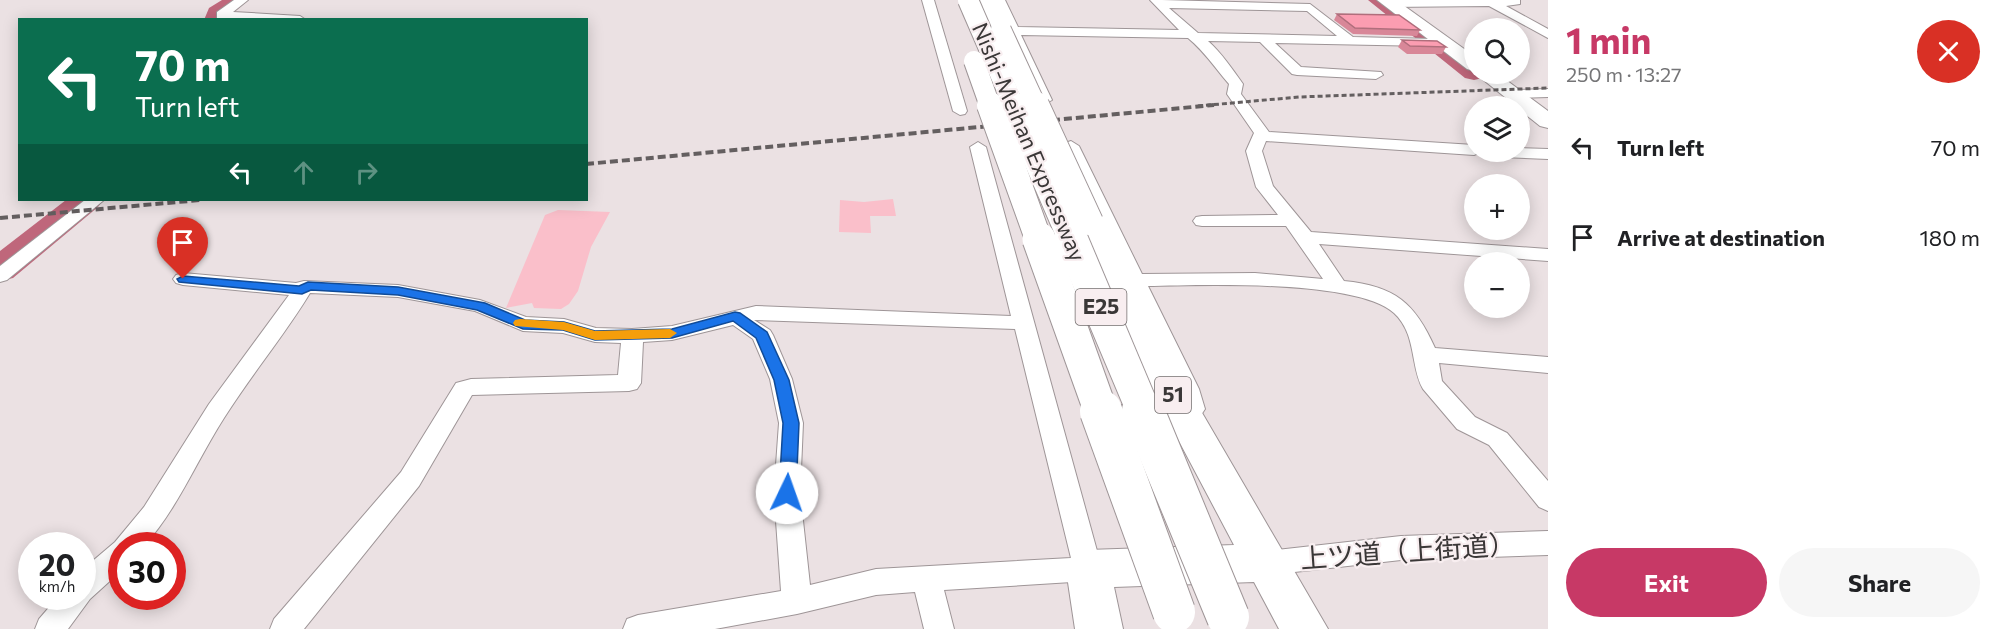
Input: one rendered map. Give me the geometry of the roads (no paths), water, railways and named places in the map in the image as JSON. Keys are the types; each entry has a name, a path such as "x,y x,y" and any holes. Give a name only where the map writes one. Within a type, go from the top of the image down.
{"main road":[{"name":"Nishi-Meihan Expressway","path":"951,0 1174,612"},
{"name":"Nishi-Meihan Expressway","path":"968,0 1103,312 1228,617"},
{"name":"51","path":"987,0 1008,31 1090,222 1162,375 1304,629"},
{"path":"1387,2 1436,42 1464,59"},
{"path":"1500,84 1548,121"},
{"path":"1099,629 1088,569 1267,563"}],"street":[{"path":"242,0 221,15 268,18"},
{"path":"928,0 960,111"},
{"path":"999,0 1008,31 1045,100"},
{"path":"1387,2 1516,2 1513,0"},
{"path":"1158,2 1213,52 1216,60 1236,84 1234,94 1262,133 1254,151 1265,187 1305,237 1338,287"},
{"path":"1158,2 1310,8 1348,40 1376,75"},
{"path":"1491,2 1548,34"},
{"path":"1008,31 1436,42"},
{"path":"1262,37 1297,71 1391,75"},
{"path":"1513,94 1548,93"},
{"path":"1260,136 1464,149"},
{"path":"1071,146 1187,389 1209,459"},
{"path":"639,629 797,601 876,582 1088,569 978,147"},
{"path":"1530,153 1548,154"},
{"path":"0,276 94,201"},
{"path":"1202,221 1292,220"},
{"path":"1305,237 1548,255"},
{"path":"183,279 302,290"},
{"path":"1136,279 1255,279 1367,291 1386,298 1402,309 1413,322 1426,355 1431,383 1466,423 1498,439 1548,500"},
{"path":"139,532 156,513 217,411 274,335 302,290 308,286 398,291 480,306 523,324 564,326 595,335 632,336 672,333 756,312 1025,322"},
{"path":"735,316 762,335 781,380 791,423 787,493 797,601"},
{"path":"285,629 410,479 464,389 628,383 632,336"},
{"path":"1426,355 1548,364"},
{"name":"上ツ道（上街道）","path":"1267,563 1401,548 1548,543"},
{"path":"96,576 108,564"},
{"path":"927,579 939,629"},
{"path":"50,629 65,610"}],"waterway":[{"path":"215,18 217,13 237,0"},
{"path":"1379,0 1464,64"},
{"path":"0,270 85,201"}],"railway":[{"path":"1198,106 1299,97 1548,88"},
{"path":"588,164 1214,105"},
{"path":"0,218 189,201"}]}
